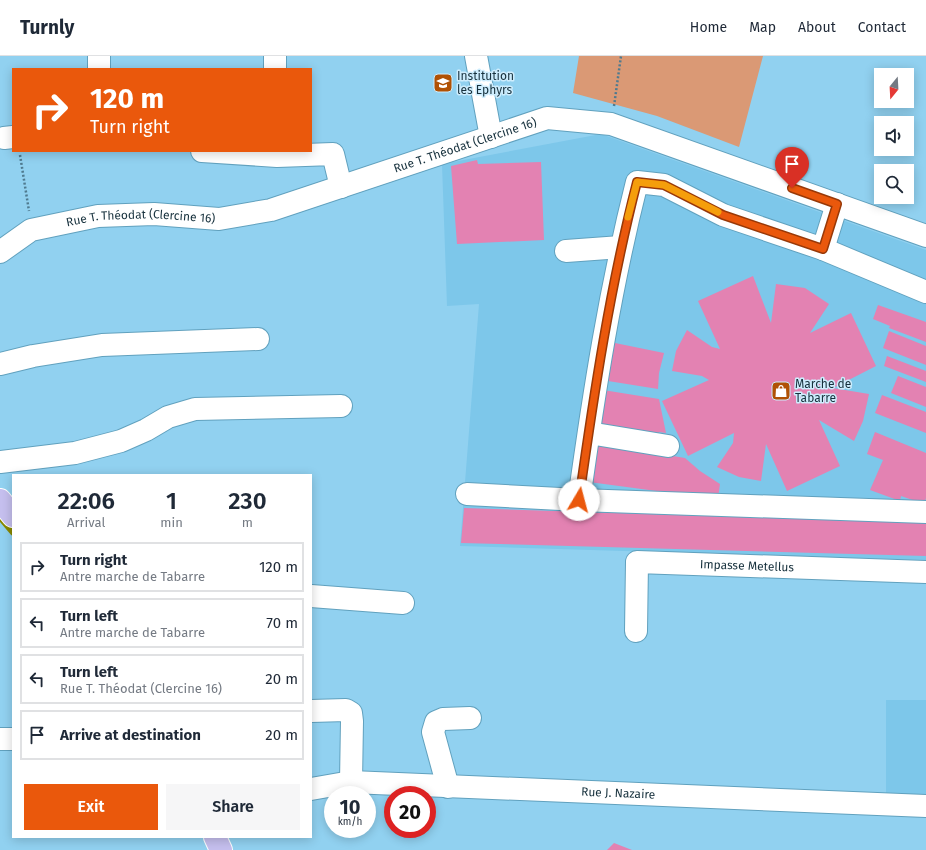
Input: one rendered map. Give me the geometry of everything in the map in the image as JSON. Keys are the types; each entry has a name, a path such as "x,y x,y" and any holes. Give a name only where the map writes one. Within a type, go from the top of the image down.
{"main road":[{"path":"0,500 12,515"},
{"path":"215,838 221,850"}],"street":[{"path":"99,56 99,68"},
{"path":"275,56 275,68"},
{"path":"476,56 491,137"},
{"name":"Rue T. Théodat (Clercine 16)","path":"0,252 31,230 98,216 154,214 219,219 271,210 547,118 611,124 926,236"},
{"path":"227,152 333,154 341,187"},
{"path":"579,500 603,336 621,247 637,182 664,185 723,215 823,249 926,292"},
{"path":"823,249 837,204"},
{"path":"566,251 621,247"},
{"path":"0,364 33,356 102,345 258,338"},
{"path":"0,462 75,453 121,441 146,430 168,417 195,409 341,406"},
{"path":"588,433 668,446"},
{"path":"467,494 579,500 926,512"},
{"name":"Impasse Metellus","path":"636,631 636,562 926,572"},
{"path":"312,596 403,603"},
{"path":"312,711 346,710 351,713 351,782"},
{"path":"448,787 433,732 436,722 470,718"},
{"path":"0,739 12,739"},
{"name":"Rue J. Nazaire","path":"312,789 351,782 926,806"}],"path":[{"path":"611,124 621,56"},
{"path":"14,152 31,230"}],"shaded area":[{"path":"579,56 763,56 739,147 657,116 573,93"},
{"path":"601,134 926,250 926,560 460,546 479,304 447,306 442,164"},
{"path":"886,700 926,700 926,804 886,803"}],"building":[{"path":"477,160 478,164 541,162 544,240 457,244 451,166"},
{"path":"753,276 771,323 776,284 805,288 829,304 810,333 851,313 876,366 833,388 869,394 863,421 854,441 819,420 840,466 787,491 766,444 761,481 739,477 717,467 733,443 734,433 688,456 662,401 709,380 702,376 672,371 676,351 687,330 712,347 720,349 698,301"},
{"path":"878,305 926,322 926,342 889,328 890,326 873,319"},
{"path":"889,331 926,346 926,365 883,348"},
{"path":"615,343 664,353 659,373 658,389 608,381 610,347"},
{"path":"887,356 926,371 926,382 884,366"},
{"path":"898,376 926,387 926,407 891,393"},
{"path":"603,390 659,399 666,433 659,432 657,437 597,424"},
{"path":"882,395 926,412 926,433 875,413"},
{"path":"875,432 926,453 926,498 924,504 901,496 900,501 870,490 883,460 867,454"},
{"path":"596,443 685,458 700,471 720,484 718,498 589,482"},
{"path":"464,508 926,523 926,556 461,543"},
{"path":"614,843 632,850 607,850"}],"waterway":[{"path":"1,519 12,532"}],"slow traffic":[{"path":"628,217 637,182 664,185 718,212"}],"place":[{"name":"Institution les Ephyrs","path":"443,83"},
{"name":"Marche de Tabarre","path":"781,391"}],"route":[{"path":"579,500 603,336 621,247 637,182 664,185 723,215 823,249 837,204 792,188"}]}
